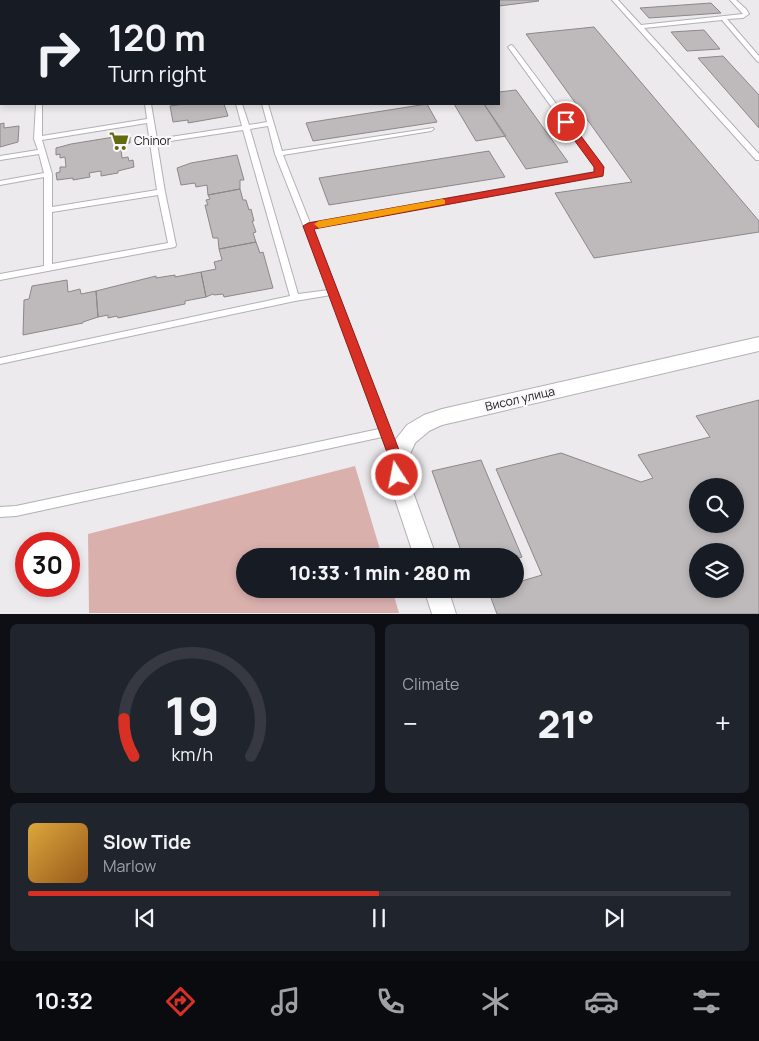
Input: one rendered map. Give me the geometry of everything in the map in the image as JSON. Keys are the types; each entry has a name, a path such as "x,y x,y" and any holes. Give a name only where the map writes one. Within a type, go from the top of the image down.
{"street":[{"name":"Висол улица","path":"397,463 412,432 433,420 759,344"},
{"path":"397,463 397,475 422,548"},
{"path":"439,598 444,614"}],"lane":[{"path":"615,0 759,158"},
{"path":"640,27 746,14 733,0"},
{"path":"722,18 759,60"},
{"path":"308,226 599,174 599,167 511,47"},
{"path":"39,105 38,139 48,174 48,267"},
{"path":"0,278 48,267 172,245 161,192 148,105"},
{"path":"239,105 295,298"},
{"path":"265,105 279,154 334,292 397,463"},
{"path":"38,139 150,120"},
{"path":"154,142 270,124"},
{"path":"279,154 431,129"},
{"path":"0,158 41,152"},
{"path":"0,183 48,174"},
{"path":"48,210 161,192"},
{"path":"0,361 295,298 334,292"},
{"path":"0,512 16,511 386,432"}],"shaded area":[{"path":"355,466 380,548 236,548 236,598 395,598 399,613 89,613 88,534"}],"building":[{"path":"500,0 539,1 500,6"},
{"path":"711,3 721,13 649,18 640,8"},
{"path":"594,27 759,221 759,232 594,258 555,193 632,182 526,34"},
{"path":"704,30 720,49 687,51 671,32"},
{"path":"723,56 759,95 759,128 698,58"},
{"path":"516,90 568,162 526,169 485,105 500,105 500,92"},
{"path":"224,105 228,116 188,123 188,120 173,122 170,106"},
{"path":"421,105 428,105 437,122 313,141 306,123"},
{"path":"455,105 485,105 506,136 476,141"},
{"path":"4,123 4,128 19,126 18,142 0,147 0,124"},
{"path":"114,137 130,137 130,143 126,143 127,148 121,149 122,158 128,157 129,161 133,160 134,167 118,171 118,173 101,176 101,171 89,173 90,177 57,180 56,173 60,172 60,167 66,167 65,157 60,158 60,154 56,155 56,148"},
{"path":"489,151 505,177 329,205 319,178"},
{"path":"237,155 244,180 240,180 240,189 208,195 207,185 196,187 195,183 181,185 177,168 191,163"},
{"path":"240,189 243,200 246,200 249,210 251,209 254,221 252,221 256,232 253,233 256,242 219,249 218,238 213,238 205,205 208,205 206,200 210,199 208,195"},
{"path":"256,242 260,253 263,252 273,288 224,297 223,294 213,294 206,297 201,272 216,269 214,262 222,260 219,249"},
{"path":"201,272 206,297 185,301 185,304 118,318 117,316 108,318 108,315 98,317 96,291 156,276 156,278 175,275 175,277"},
{"path":"67,280 68,292 80,289 81,294 96,291 98,317 83,323 23,335 24,300 29,299 32,286"},
{"path":"759,400 759,614 497,614 491,598 524,598 524,580 542,575 496,469 561,453 641,482 653,478 638,455 710,437 696,416"},
{"path":"481,460 518,548 460,548 432,471"}],"slow traffic":[{"path":"319,224 442,202"}],"place":[{"name":"Chinor","path":"119,141"}],"route":[{"path":"397,475 397,463 308,226 599,174 599,167 566,122"}]}
